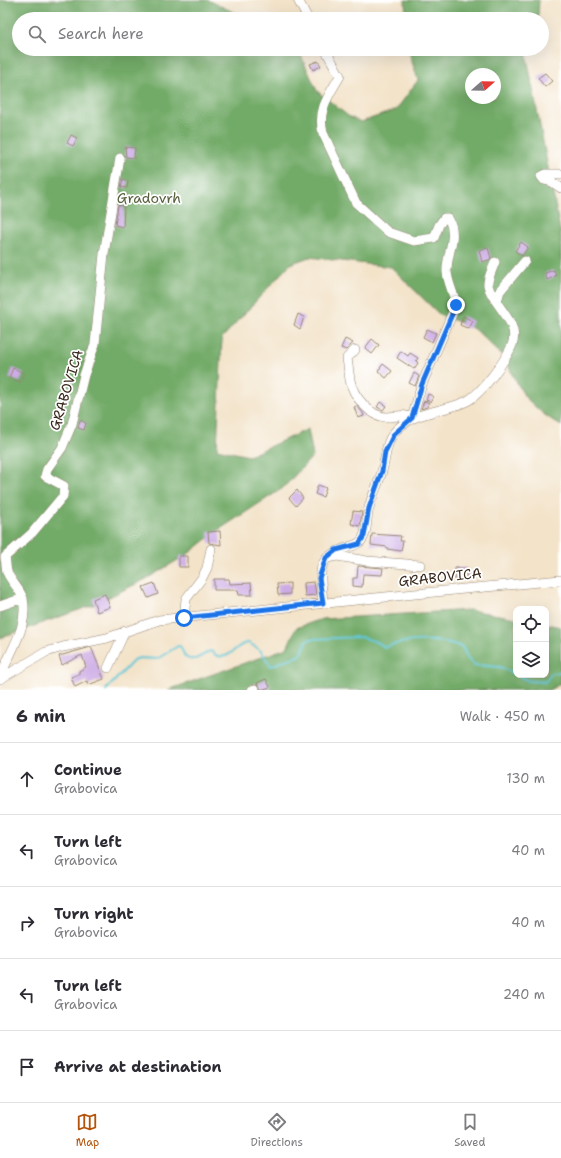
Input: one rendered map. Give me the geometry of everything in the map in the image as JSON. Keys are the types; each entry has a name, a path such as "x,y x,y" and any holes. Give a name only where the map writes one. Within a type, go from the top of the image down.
{"street":[{"path":"298,0 304,12"},
{"path":"328,56 340,76 323,108 321,122 323,133 356,203 388,232 414,241 434,238 439,225 444,218 448,218 451,222 453,241 447,270 448,284 454,292 456,305 422,384 412,418"},
{"name":"GRABOVICA","path":"0,678 4,667 17,644 22,624 23,598 8,573 5,557 32,533 62,496 64,486 45,476 47,468 62,448 72,424 84,374 94,344 104,254 120,158"},
{"path":"560,174 545,174 541,176 544,180 552,182 561,188"},
{"path":"497,301 500,292 525,261"},
{"path":"323,603 319,578 326,558 336,550 359,544 364,536 369,508 382,471 385,452 394,434 412,418 468,400 496,372 513,343 513,328 492,295 488,284 495,262"},
{"path":"355,350 347,358 350,381 356,395 376,415 387,417 401,415 412,418"},
{"path":"184,618 186,599 202,578 207,568 211,549"},
{"path":"326,558 338,556 420,565"},
{"name":"GRABOVICA","path":"0,678 46,652 63,646 107,638 159,620 561,580"},
{"path":"0,606 23,598"},
{"path":"108,668 125,631"}],"green space":[{"name":"Gradovrh","path":"0,0 208,0 233,12 12,12 12,56 301,56 317,91 348,116 361,122 396,110 418,80 410,56 527,56 561,235 561,426 542,413 525,397 512,374 506,359 478,332 466,324 441,316 391,267 309,257 290,264 222,338 217,449 249,456 308,429 313,456 283,488 220,529 188,554 146,579 93,605 0,638"},
{"path":"405,0 539,0 538,12 406,12"},
{"path":"470,610 513,617 513,678 549,678 549,625 561,627 560,684 549,690 168,690 287,648 296,628 322,619"}],"building":[{"path":"318,61 321,66 313,70 310,64"},
{"path":"545,73 552,81 545,87 538,78"},
{"path":"71,135 77,138 73,146 67,143"},
{"path":"125,147 135,148 134,158 126,157"},
{"path":"123,179 128,181 127,188 121,187"},
{"path":"118,205 124,206 123,227 115,225"},
{"path":"521,242 528,247 522,256 515,251"},
{"path":"488,248 491,258 482,262 479,250"},
{"path":"554,270 556,276 547,280 545,273"},
{"path":"298,314 304,317 300,329 294,325"},
{"path":"463,316 473,321 469,329 460,325"},
{"path":"427,329 436,333 432,342 423,337"},
{"path":"345,339 353,343 346,350 341,348"},
{"path":"372,339 379,345 372,354 365,348"},
{"path":"401,351 408,356 410,353 418,358 416,361 418,363 414,369 397,358"},
{"path":"383,364 392,371 386,378 378,371"},
{"path":"13,368 24,373 20,382 9,378"},
{"path":"414,373 419,376 415,386 409,383"},
{"path":"428,394 433,396 431,402 426,400"},
{"path":"424,401 429,403 427,407 421,409"},
{"path":"380,402 386,406 383,410 377,407"},
{"path":"357,406 364,416 358,418 354,407"},
{"path":"80,420 86,423 84,430 78,428"},
{"path":"318,485 326,488 323,497 315,494"},
{"path":"297,490 303,498 296,506 289,498"},
{"path":"353,511 362,512 360,526 351,524"},
{"path":"220,531 221,545 209,543 208,532"},
{"path":"372,534 401,536 400,541 403,541 401,551 371,545"},
{"path":"179,556 188,556 188,567 179,567"},
{"path":"358,566 383,568 382,575 363,574 362,587 353,586 353,578 357,578"},
{"path":"455,568 467,568 467,579 455,580"},
{"path":"214,579 229,579 230,584 251,583 252,595 239,595 238,590 214,590"},
{"path":"314,582 316,595 305,596 304,583"},
{"path":"154,583 158,594 148,598 143,587"},
{"path":"290,583 290,594 278,595 277,584"},
{"path":"105,594 110,607 97,612 93,599"},
{"path":"91,647 104,679 88,685 87,681 75,687 71,677 79,674 79,671 86,667 82,655 62,665 59,656"},
{"path":"266,679 270,687 261,690 257,683"}],"waterway":[{"path":"106,690 134,660 139,658 157,659 178,646 180,646 187,658 193,659 201,657 210,651 218,656 227,656 241,645 249,643 260,650 271,666 298,656 302,652 306,642 310,639 361,637 374,641 385,647 413,641 444,642 462,647 468,659 474,665 500,667 529,681 545,682 552,673 561,672"}],"route":[{"path":"184,618 279,609 323,603 319,578 326,558 336,550 359,544 364,536 369,508 382,471 385,452 394,434 412,418 422,384 456,305"}]}
